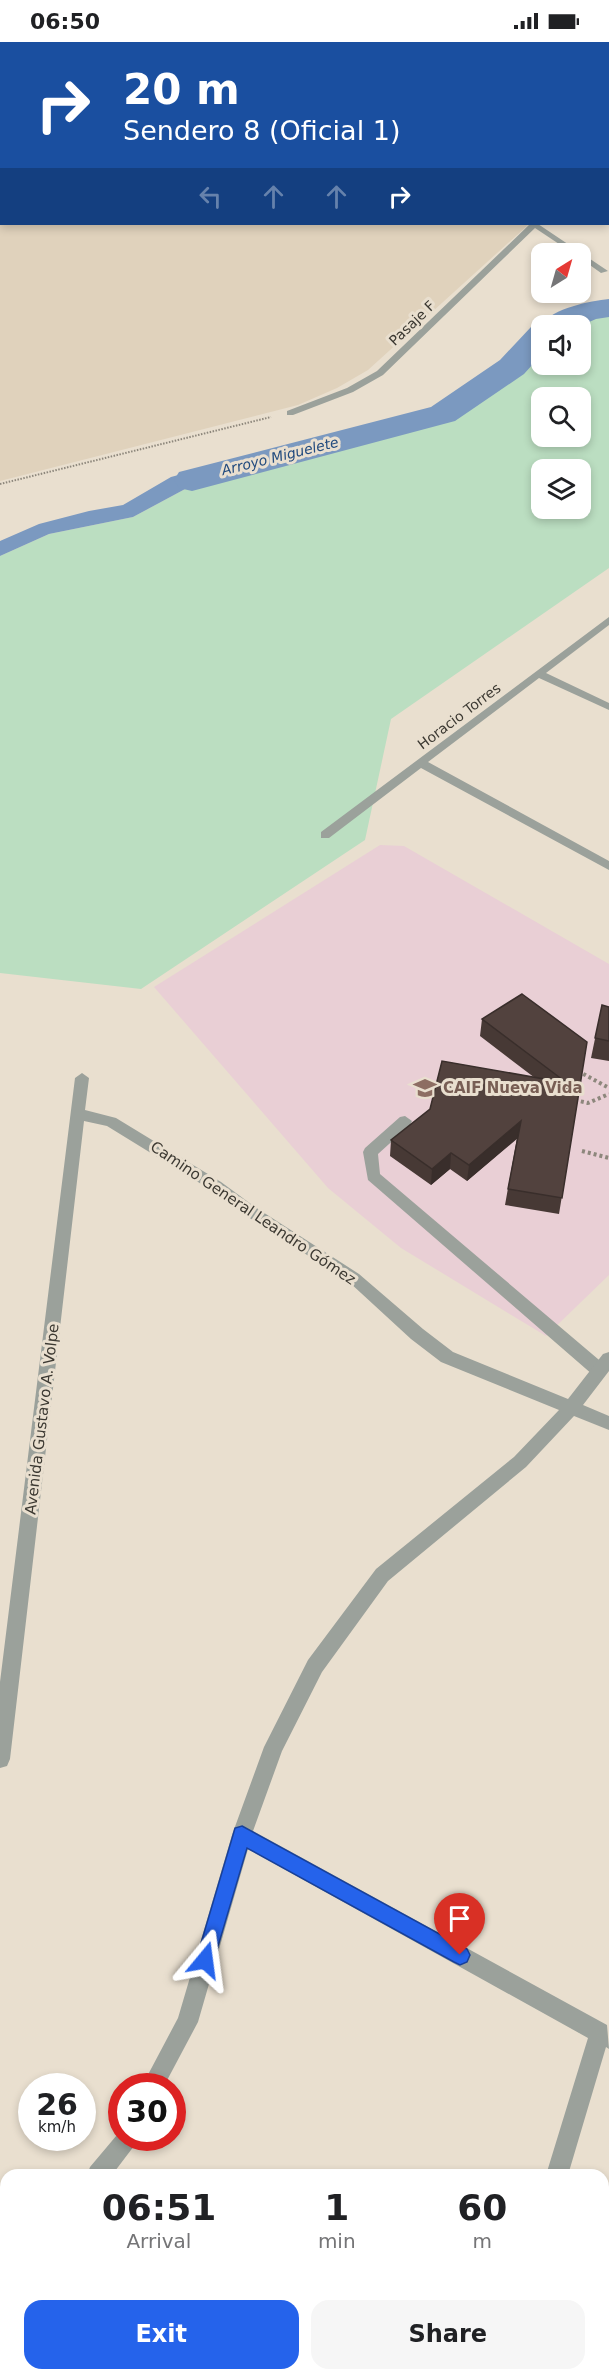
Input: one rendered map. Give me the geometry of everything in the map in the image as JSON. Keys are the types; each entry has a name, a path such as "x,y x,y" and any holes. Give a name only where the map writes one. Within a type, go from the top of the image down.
{"street":[{"path":"304,42 313,42"},
{"name":"Pasaje F","path":"290,413 350,390 374,377 533,225"},
{"path":"536,225 563,243"},
{"path":"591,262 604,271"},
{"name":"Horacio Torres","path":"325,835 609,620"},
{"path":"540,674 609,707"},
{"path":"421,763 609,866"},
{"name":"Avenida Gustavo A. Volpe","path":"0,1759 82,1078"},
{"name":"Camino General Leandro Gómez","path":"79,1114 111,1122 216,1185 250,1211 354,1278 417,1334 447,1357 609,1423"},
{"path":"160,2073 187,2022 242,1835 274,1747 315,1666 382,1575 520,1462 572,1407 604,1364 373,1176 370,1152 405,1121"},
{"path":"242,1835 604,2035 559,2169"},
{"path":"103,2169 116,2151"}],"path":[{"path":"0,484 290,413"},
{"path":"567,1066 609,1088"},
{"path":"566,1099 588,1103 609,1094"},
{"path":"582,1151 609,1158"}],"shaded area":[{"path":"0,225 528,225 368,370 337,388 298,405 0,481"},
{"name":"CAIF Nueva Vida","path":"380,845 404,846 609,964 609,1275 546,1336 401,1248 328,1188 154,987"}],"green space":[{"path":"609,308 609,568 391,719 365,840 141,989 0,973 0,556 49,534 133,517 187,488 248,472 269,461 443,414 512,367 531,345 531,375 591,375 591,315 579,315 588,311"}],"water":[{"path":"269,461 248,472 187,488 133,517 49,534 0,556 0,541 39,524 123,505 171,477 219,464"}],"building":[{"path":"522,994 587,1042 562,1198 508,1189 521,1121 469,1165 451,1153 432,1169 391,1140 430,1109 442,1061 567,1083 482,1019"},
{"path":"602,1005 609,1007 609,1041 595,1038"}],"waterway":[{"name":"Arroyo Miguelete","path":"579,315 588,311 609,308"},
{"name":"Arroyo Miguelete","path":"192,480 443,414 512,367 531,346"}],"place":[{"name":"CAIF Nueva Vida","path":"425,1088"}],"route":[{"path":"205,1960 242,1835 460,1955"}]}
